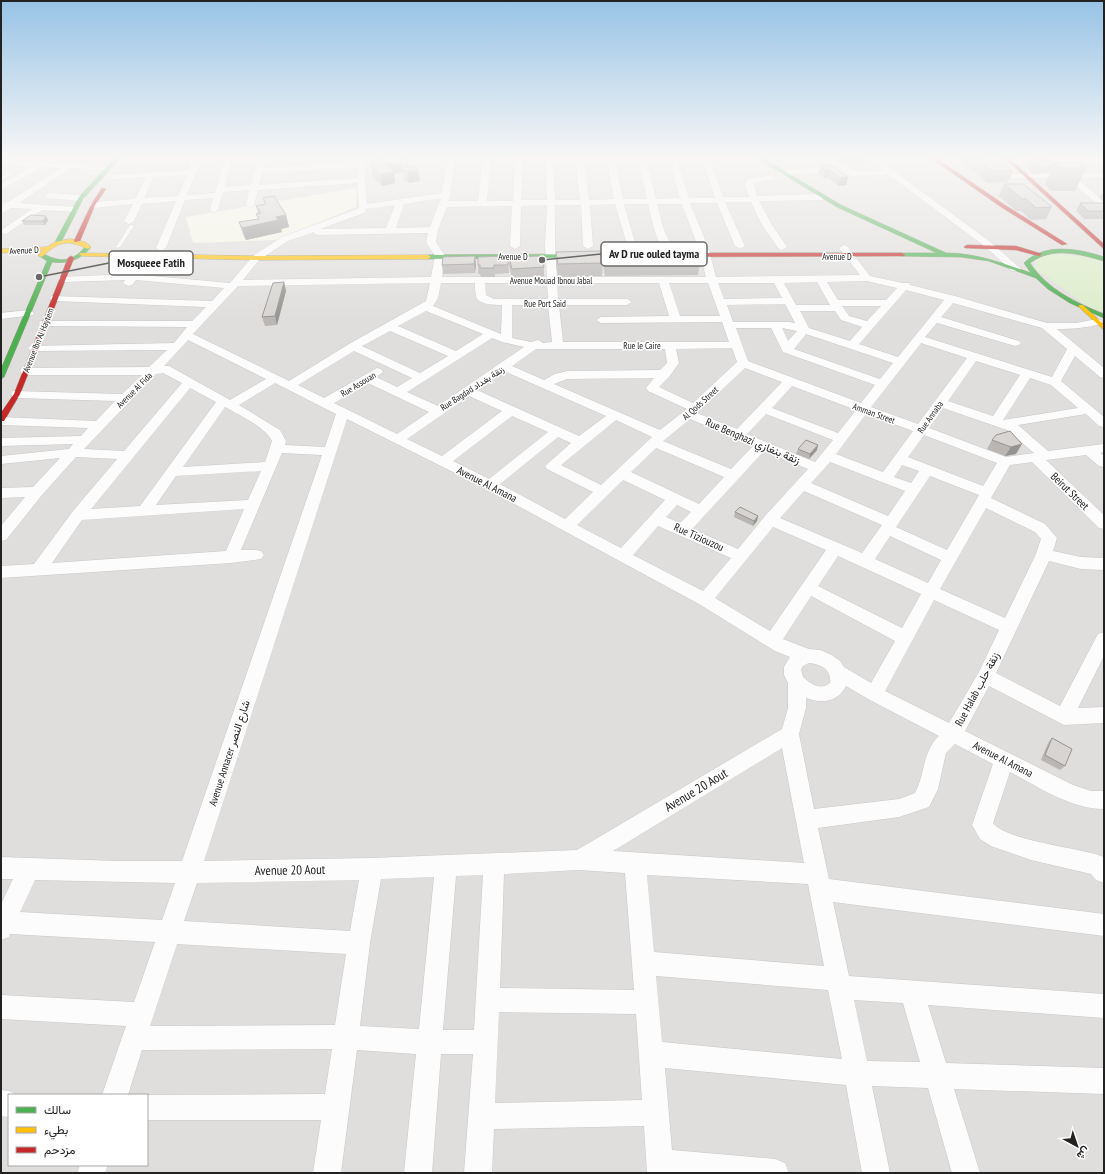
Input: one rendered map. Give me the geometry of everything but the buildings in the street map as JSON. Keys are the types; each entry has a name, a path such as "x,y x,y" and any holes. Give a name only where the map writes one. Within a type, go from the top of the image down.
{"main road":[{"path":"57,244 74,211"},
{"path":"77,241 90,211"},
{"path":"842,211 928,251 945,255 972,256 1037,277"},
{"path":"1012,211 1066,239 1054,252"},
{"path":"1050,211 1056,217"},
{"path":"1064,211 1103,245"},
{"path":"831,212 910,248"},
{"path":"88,247 82,254 72,258 50,260 42,257 44,252 57,244 77,241 83,242 88,247 216,248"},
{"name":"Avenue D","path":"548,249 562,246"},
{"name":"Avenue D","path":"609,246 667,247 704,251 740,246 782,247 847,252 910,248 928,251"},
{"name":"Avenue D","path":"82,254 153,256 548,249 847,252 928,251 990,246 1016,248 1039,254"},
{"name":"Avenue D","path":"396,248 437,252 457,247"},
{"path":"270,248 286,248"},
{"name":"Avenue D","path":"1,251 44,252"},
{"name":"Avenue D","path":"1,257 44,252"},
{"path":"1102,322 1081,306 1037,277 1028,268 1027,263 1030,259 1039,254 1054,252 1078,252 1104,259"},
{"name":"Avenue Ibn Al Haytem","path":"1,420 16,394 72,258"},
{"name":"Avenue Ibn Al Haytem","path":"1,377 5,357 28,313 50,260"}],"street":[{"path":"3,231 36,211"},
{"path":"130,223 135,211"},
{"path":"161,248 176,211"},
{"name":"Avenue Al Fida","path":"1,536 7,521 37,492 72,453 177,346 234,284 255,253 358,211"},
{"path":"354,231 361,211"},
{"path":"390,231 397,211"},
{"path":"290,384 388,326 425,308 433,300 437,252 431,242 432,230 440,211"},
{"path":"515,246 516,211"},
{"path":"425,308 506,340 534,346 553,345 557,330 548,249 550,211"},
{"path":"586,211 588,246"},
{"path":"621,211 631,246"},
{"path":"654,211 659,230 667,247"},
{"path":"689,211 704,251 712,280 735,345 743,363"},
{"path":"725,211 740,246"},
{"path":"759,211 782,247"},
{"path":"943,211 990,246 1016,269"},
{"path":"307,232 432,230"},
{"path":"3,231 19,232"},
{"path":"847,252 867,278"},
{"path":"112,300 153,256"},
{"name":"Avenue Mouad Ibnou Jabal","path":"64,279 133,277 234,284 435,280 552,280 624,291 663,280 867,278 905,285 1046,326 1076,326 1102,322"},
{"path":"820,279 836,305 848,319 869,325"},
{"name":"Rue Port Said","path":"480,280 480,292 483,299 492,302 598,302 624,291"},
{"path":"663,280 676,320"},
{"path":"777,280 804,329"},
{"path":"852,345 905,285"},
{"path":"624,291 630,320"},
{"path":"55,298 214,304"},
{"path":"705,600 770,520 828,456 882,384 951,298"},
{"path":"598,302 604,345"},
{"path":"720,302 790,305 889,303"},
{"path":"506,340 507,303"},
{"path":"1,316 28,313"},
{"path":"935,319 1015,343"},
{"path":"601,320 676,320 789,325 900,361"},
{"path":"1000,364 1028,322"},
{"path":"44,323 191,329"},
{"path":"775,325 787,350 882,384"},
{"path":"388,326 456,355"},
{"path":"1046,326 1104,374"},
{"name":"Avenue Al Amana","path":"191,329 276,378 398,438 624,555 705,600 777,644 808,656 818,656 826,660 834,666 833,685"},
{"path":"787,350 804,329"},
{"name":"Rue Bagdad زنقة بغداد","path":"398,438 438,410 505,367 557,330"},
{"path":"398,392 491,334"},
{"path":"919,339 1055,382 1104,423"},
{"name":"Rue le Caire","path":"553,345 735,345"},
{"path":"545,384 567,375 665,374 673,363 670,345"},
{"path":"34,348 177,346"},
{"path":"353,346 421,378"},
{"path":"1055,382 1073,349"},
{"name":"Rue Annaba","path":"886,478 974,356"},
{"name":"Amman Street","path":"743,363 1005,461"},
{"name":"Al Qods Street","path":"567,526 621,473 743,363"},
{"name":"Rue Assouan","path":"326,403 390,364"},
{"path":"505,367 615,415 658,439 732,475"},
{"path":"26,371 153,371 165,369 252,417 275,433 279,441 276,450 231,557"},
{"path":"1000,422 1027,373"},
{"name":"Rue Benghazi زنقة بنغازي","path":"665,374 652,386 653,389 691,411 739,435 817,468"},
{"path":"144,510 226,403 276,378"},
{"path":"368,378 438,410"},
{"path":"739,435 790,381"},
{"path":"39,569 78,515 189,382"},
{"path":"468,391 580,442"},
{"path":"16,394 125,398"},
{"name":"Beirut Street","path":"940,403 1000,422 1016,430 1103,522"},
{"path":"764,409 841,439"},
{"path":"444,462 511,410"},
{"path":"1000,422 1089,410"},
{"name":"Avenue Annacer شارع النصر","path":"115,1094 343,412"},
{"path":"552,466 615,415"},
{"path":"1,420 99,425"},
{"path":"490,485 557,431"},
{"path":"1,442 85,440"},
{"path":"682,530 732,475 762,445"},
{"path":"868,691 905,638 1005,461 1104,448"},
{"path":"276,450 330,451"},
{"path":"1089,450 1104,463"},
{"path":"1,460 72,453 129,455"},
{"path":"528,455 602,491"},
{"path":"828,456 913,489"},
{"path":"900,459 984,497"},
{"path":"172,472 270,466"},
{"path":"865,561 927,470"},
{"path":"621,473 700,510"},
{"path":"802,485 889,526 950,558"},
{"path":"1,493 37,492"},
{"name":"Rue Halab زنقة حلب","path":"806,820 866,813 916,804 922,800 928,789 934,760 939,748 953,734 986,676 1044,554 1049,538 1047,534 1029,522 984,497"},
{"path":"624,555 676,498"},
{"path":"78,515 254,504"},
{"name":"Rue Tiziouzou","path":"656,519 741,556"},
{"path":"770,520 865,561 1009,627"},
{"path":"794,676 777,644 808,588 835,548"},
{"path":"1044,554 1081,563 1104,564"},
{"path":"1,572 256,555"},
{"path":"808,588 905,638"},
{"path":"1064,717 1104,639"},
{"path":"808,656 800,658 794,662 797,708 790,734 876,1173"},
{"name":"Avenue Al Amana","path":"794,676 804,690 813,693 833,685 868,691 1068,792 1091,800 1104,800"},
{"path":"986,676 1064,717 1104,715"},
{"path":"797,708 833,685"},
{"name":"Avenue 20 Aout","path":"579,860 790,734"},
{"path":"1004,760 982,826 983,829 990,836 1002,841 1040,853 1097,865 1104,872"},
{"name":"Avenue 20 Aout","path":"1,868 117,872 190,872 446,867 579,860 635,863 818,882 1104,925"},
{"path":"635,863 652,1054 660,1168 775,1173"},
{"path":"478,1173 494,865"},
{"path":"418,1173 446,867"},
{"path":"29,869 2,924 359,943"},
{"path":"327,1173 345,1037 372,869"},
{"path":"644,963 912,992 1104,1006"},
{"path":"912,992 966,1173"},
{"path":"487,1000 647,1002"},
{"path":"1,1007 142,1015"},
{"path":"134,1038 345,1037 430,1042 486,1042"},
{"path":"652,1054 857,1073 1104,1081"},
{"path":"148,1107 336,1107"},
{"path":"482,1116 656,1113"}],"lane":[{"path":"118,247 130,223"}],"shaded area":[{"path":"1,211 1104,211 1104,1173 1,1173"},
{"path":"223,211 347,211 276,240 193,243 186,217"}],"green space":[{"path":"1058,253 1104,260 1104,312 1089,307 1034,268 1036,260 1045,255"}],"traffic: fast":[{"path":"57,244 74,211"},
{"path":"849,211 945,255"},
{"path":"41,255 52,261 66,261 79,256 88,247"},
{"path":"1104,259 1074,252 1054,251 1044,253 1027,263 1033,272 1050,288 1072,302 1104,316"},
{"path":"902,255 961,255 990,260 1037,277"},
{"path":"428,257 634,256"},
{"path":"1,377 50,260"}],"traffic: slow":[{"path":"41,255 45,250 63,242 77,241 88,247"},
{"path":"1,251 46,248"},
{"path":"82,254 256,258 428,257"},
{"path":"1081,306 1104,328"}],"traffic: jam":[{"path":"77,241 90,211"},
{"path":"1011,211 1064,244"},
{"path":"1064,211 1104,247"},
{"path":"617,246 683,247"},
{"path":"967,247 1016,248 1039,254"},
{"path":"667,255 902,255"},
{"path":"1,419 17,394 71,258"}],"place":[{"name":"Av D rue ouled tayma","path":"542,260"},
{"name":"Mosqueee Fatih","path":"39,277"}]}
